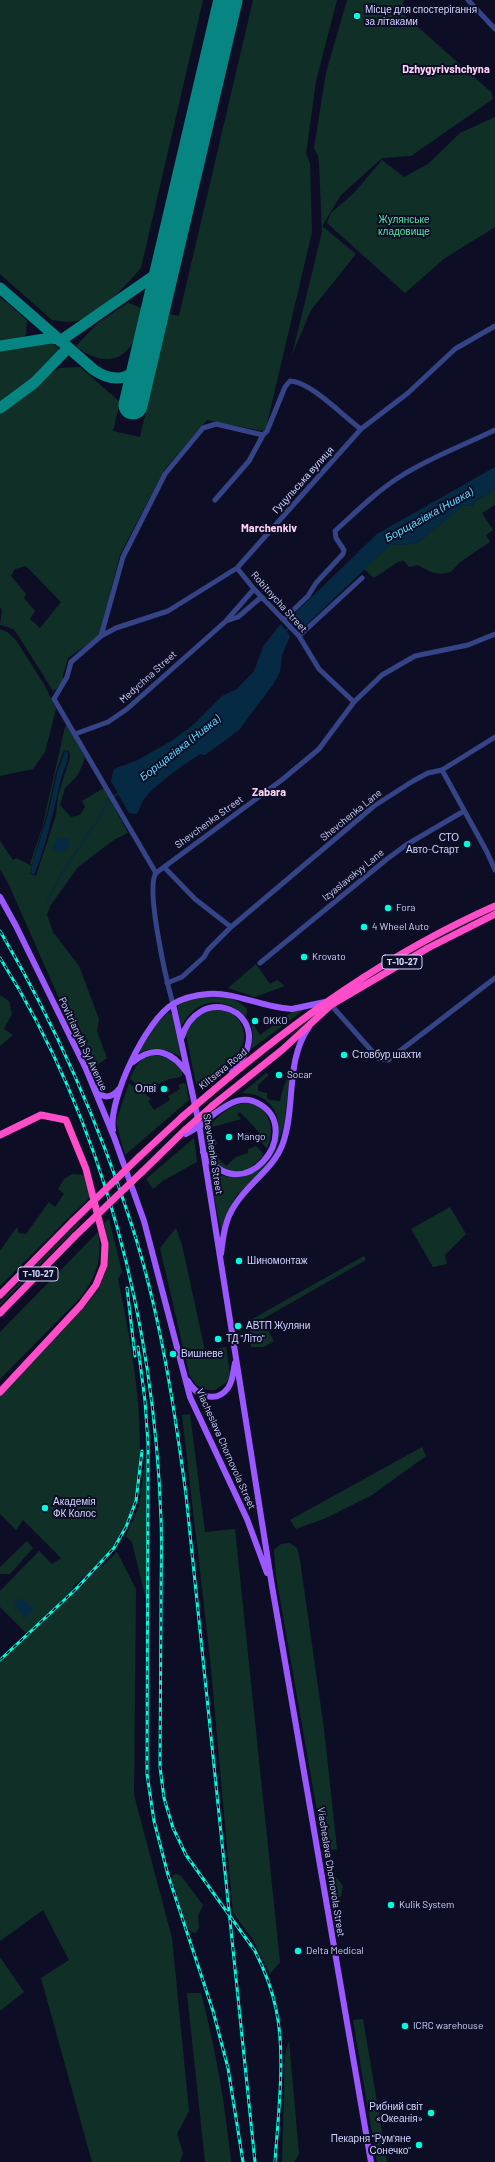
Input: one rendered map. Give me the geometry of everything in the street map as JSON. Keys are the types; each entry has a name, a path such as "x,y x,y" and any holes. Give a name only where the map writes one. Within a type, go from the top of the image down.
{"highway":[{"name":"Kiltseva Road","path":"0,1294 73,1220 139,1157 182,1117 228,1078 328,1004 402,953 495,906"},
{"name":"Kiltseva Road","path":"0,1313 75,1236 178,1137 186,1132 212,1106 282,1050 315,1019 328,1004 428,948 495,914"},
{"path":"0,1135 41,1116 66,1120 84,1163 105,1244 104,1265 96,1285 81,1305 0,1392"},
{"path":"0,1386 8,1383"}],"main road":[{"name":"Povitrianykh Syl Avenue","path":"0,897 16,926 86,1069 114,1137 138,1203"},
{"path":"114,1137 112,1124 121,1087 130,1065 155,1023 165,1010 173,1004 193,996 215,993 283,1008 328,1004"},
{"name":"Shevchenka Street","path":"173,1004 190,1077 220,1262"},
{"path":"182,1039 188,1023 195,1015 203,1010 220,1007 237,1014 247,1027 248,1042 240,1062 228,1078"},
{"path":"220,1262 225,1229 232,1210 240,1197 270,1167 283,1142 297,1053 305,1033 315,1019"},
{"path":"130,1065 143,1054 163,1053 172,1057 182,1066 190,1077"},
{"path":"86,1069 102,1096 110,1096 121,1087"},
{"path":"186,1132 200,1126 214,1114 235,1101 248,1100 260,1104 266,1108 274,1121 275,1130 273,1145 265,1159 258,1167 248,1172 228,1174 218,1169 202,1150"},
{"name":"Viacheslava Chornovola Street","path":"138,1203 184,1375 198,1414 253,1533 272,1586"},
{"name":"Viacheslava Chornovola Street","path":"220,1262 272,1586 371,2162"},
{"path":"184,1375 197,1392 208,1397 218,1395 223,1393 230,1384 236,1356"},
{"path":"253,1533 259,1536 264,1530"}],"street":[{"path":"468,0 495,29"},
{"name":"Гуцульська вулиця","path":"75,734 54,698 67,677 71,662 102,636 116,628 168,611 237,568 361,429 408,393 455,349 495,326"},
{"path":"215,500 249,461 263,435 267,431 285,387 290,381 299,383 313,392 361,429"},
{"path":"102,636 123,557 165,474 203,428 209,424 216,424 263,435"},
{"path":"284,619 308,596 316,583 343,554 344,550 336,538 335,531 351,515 382,489 415,467 495,430"},
{"name":"Robitnycha Street","path":"237,568 254,589 299,636 319,669 354,702"},
{"path":"299,636 362,578"},
{"name":"Medychna Street","path":"75,734 108,722 126,709 226,621 254,589"},
{"name":"Medychna Street","path":"226,621 238,617 259,599 263,598"},
{"name":"Shevchenka Street","path":"173,1004 154,908 153,883 156,873 283,779 319,749 354,702 382,675 406,660 424,654 468,645 495,634"},
{"path":"75,734 156,873"},
{"name":"Shevchenka Lane","path":"168,983 182,977 204,957 208,950 231,927 374,806 428,773 442,770 495,737"},
{"path":"442,770 495,870"},
{"name":"Izyaslavskyy Lane","path":"260,964 387,858 464,811"},
{"path":"164,867 195,899 231,927"},
{"path":"328,1004 379,1059 388,1060 495,978"}],"green space":[{"path":"0,0 203,0 141,268 112,299 95,313 77,321 67,322 52,320 0,274"},
{"path":"253,0 337,0 316,81 306,154 310,163 312,232 266,428 263,431 207,420 164,470 120,555 99,636 68,658 63,680 60,686 53,691 18,635 13,629 0,625 2,609 0,608 0,413 25,396 45,377 60,368 80,367 120,402 113,431 140,437 169,314 179,316","holes":["26,566 61,602 40,628 30,619 35,611 24,598 26,594 11,576 15,569"]},
{"path":"347,0 404,0 401,12 491,92 493,99 411,156 382,158 341,195 322,226 356,254 311,310 292,355 322,232 319,163 318,155 314,148 326,73"},
{"name":"Жулянське кладовище","path":"495,117 495,227 445,258 405,293 327,223 331,213 354,193 382,160 404,177 428,164 460,133"},
{"path":"0,297 27,320 26,334 23,338 0,341"},
{"path":"128,303 142,308 136,335 131,345 125,352 118,357 101,359 84,352 76,346 97,324"},
{"path":"52,342 60,350 32,381 0,404 0,350"},
{"path":"495,489 495,505 482,513 493,530 486,535 490,542 458,564 453,570 440,574 427,570 418,565 409,567 404,561 398,562 374,578 364,569 391,544 403,545 417,543 464,505 472,506 477,500"},
{"path":"0,629 7,632 16,640 45,686 56,709 45,752 33,769 0,776"},
{"path":"67,725 85,758 78,775 65,788 60,805 71,817 80,815 85,807 82,801 104,788 128,833 115,839 78,867 50,906 47,915 53,932 79,966 99,1019 97,1031 107,1058 94,1067 87,1062 9,885 0,869 0,841 13,860 16,858 32,866 30,874 36,876 56,815 58,796 70,757 69,751 64,750 56,772 48,809 32,865 30,864 42,828 65,727"},
{"path":"256,964 270,984 277,980 285,986 255,997 228,988"},
{"path":"0,995 9,1001 12,1014 4,1029 13,1035 0,1046"},
{"path":"216,995 233,999 240,1003 247,1009 246,1017 233,1007 226,1004 211,1003 196,1008 181,1026 177,1004 190,999"},
{"path":"305,1009 250,1050 253,1036 251,1021 260,1035 293,1011"},
{"path":"210,1010 224,1011 235,1016 241,1024 244,1034 243,1043 235,1059 220,1073 205,1085 201,1080 196,1084 186,1035 189,1026 202,1014"},
{"path":"168,1012 172,1014 181,1057 160,1049 150,1049 138,1053 156,1025"},
{"path":"149,1055 165,1057 176,1062 182,1070 182,1076 169,1079 150,1089 143,1088 138,1085 130,1079 135,1068 145,1057"},
{"path":"266,1073 268,1076 258,1085 258,1091 267,1093 267,1098 270,1100 280,1101 290,1074 284,1125 275,1152 258,1175 236,1196 221,1231 209,1170 232,1177 252,1173 267,1162 276,1145 279,1127 275,1111 263,1098 242,1093"},
{"path":"129,1083 151,1099 148,1101 154,1110 170,1100 168,1096 180,1089 178,1085 184,1083 186,1084 189,1100 125,1155 116,1122"},
{"path":"245,1103 260,1108 269,1119 271,1133 267,1149 262,1143 258,1131 240,1112 237,1114 241,1119 206,1129 228,1109"},
{"path":"208,1137 213,1138 217,1143 215,1147 218,1158 226,1166 236,1157 248,1153 248,1149 256,1146 263,1153 262,1157 246,1172 222,1170 207,1151 205,1146"},
{"path":"194,1138 197,1162 164,1180 153,1189 146,1179"},
{"path":"72,1174 85,1175 91,1196 0,1286 0,1251 17,1227 19,1233 26,1234 49,1202 55,1207 64,1194 58,1189 64,1179"},
{"path":"450,1207 466,1234 445,1255 447,1264 433,1267 411,1229"},
{"path":"109,1219 122,1272 118,1279 130,1340 139,1414 140,1451 137,1486 130,1517 117,1543 101,1561 72,1588 76,1591 117,1552 136,1589 134,1795 172,1938 189,2111 177,2134 183,2153 180,2162 92,2162 41,1978 69,1960 43,1910 0,1941 0,1662 27,1634 0,1607 0,1591 39,1551 52,1564 61,1558 23,1520 16,1530 0,1514 0,1396 96,1294 101,1284 108,1260 104,1223"},
{"path":"79,1222 80,1224 0,1305 0,1303"},
{"path":"176,1228 182,1245 205,1351 226,1347 230,1374 227,1382 215,1390 206,1390 199,1387 189,1373 160,1248"},
{"path":"98,1232 100,1250 99,1259 91,1282 86,1290 81,1297 0,1379 0,1332"},
{"path":"364,1256 366,1260 252,1325 247,1322"},
{"path":"265,1325 274,1341 264,1347 251,1347 249,1331"},
{"path":"190,1414 205,1532 235,1529 280,1962 270,1974 252,1938 233,1913 210,1658 182,1415"},
{"path":"422,1447 426,1456 372,1495 326,1518 296,1529 290,1520"},
{"path":"146,1452 146,1600 132,1542 126,1536 139,1506"},
{"path":"27,1541 33,1548 10,1574 0,1574 0,1567"},
{"path":"290,1543 297,1548 300,1560 324,1729 337,1849 324,1851 276,1576 274,1550 281,1544"},
{"path":"176,1874 181,1876 203,1905 198,1916 199,1927 196,1933 188,1929 172,1879 173,1875"},
{"path":"327,1876 337,1878 343,1886 341,1896 331,1903"},
{"path":"0,1957 24,1992 0,2011"},
{"path":"187,1993 201,1993 219,2077 231,2162 205,2162"},
{"path":"363,2019 387,2162 377,2162 353,2020"},
{"path":"289,2040 299,2154 294,2162 282,2162 285,2055"}],"water":[{"path":"495,467 495,489 477,500 472,506 464,505 417,543 403,545 391,544 302,629 291,617 377,534"},
{"path":"281,624 290,636 282,655 280,672 274,683 239,730 205,755 200,754 170,775 149,793 136,814 129,813 111,781 114,769 138,760 173,740 192,726 222,696 237,689 254,671 264,645"},
{"path":"65,751 68,752 68,759 61,779 39,863 34,875 31,873 32,866 49,810 57,773"},
{"path":"65,838 70,840 69,847 62,852 55,850 53,847 57,839"},
{"path":"21,1598 33,1607 33,1610 25,1618 14,1604"}],"waterway":[{"name":"Борщагівка (Нивка)","path":"286,632 294,620"},
{"name":"Борщагівка (Нивка)","path":"47,902 60,876 99,818 108,800 119,793"}],"taxiway":[{"path":"60,341 165,268"},
{"path":"0,288 94,370 101,374 116,378 129,375 135,371 144,357"},
{"path":"0,346 51,338 58,339"},
{"path":"0,408 34,383 68,348"}],"runway":[{"path":"133,405 228,0"}],"railway":[{"path":"0,931 57,1038 105,1150 142,1259 151,1292 165,1359 186,1495 255,2162"},
{"path":"0,958 37,1022 68,1088 95,1157 117,1228 135,1300 148,1372 156,1446 161,1519 160,1767 164,1798 173,1828 186,1855 255,1951 265,1972 272,1994 279,2027 281,2065 275,2162"},
{"path":"127,1288 135,1356"},
{"path":"138,1347 145,1401 148,1444 147,1774 154,1821 168,1875 213,2011 228,2068 243,2162"},
{"path":"0,1660 75,1590 114,1548 126,1527 136,1501 142,1451"}],"place":[{"name":"Місце для спостерігання за літаками","path":"357,16"},
{"name":"СТО Авто-Старт","path":"467,844"},
{"name":"Fora","path":"388,908"},
{"name":"4 Wheel Auto","path":"364,927"},
{"name":"Krovato","path":"304,957"},
{"name":"OKKO","path":"255,1021"},
{"name":"Стовбур шахти","path":"344,1055"},
{"name":"Socar","path":"279,1075"},
{"name":"Олві","path":"164,1089"},
{"name":"Mango","path":"229,1137"},
{"name":"Шиномонтаж","path":"239,1261"},
{"name":"АВТП Жуляни","path":"238,1326"},
{"name":"ТД \"Літо\"","path":"218,1339"},
{"name":"Вишневе","path":"173,1354"},
{"name":"Академія ФК Колос","path":"45,1508"},
{"name":"Kulik System","path":"391,1905"},
{"name":"Delta Medical","path":"298,1951"},
{"name":"ICRC warehouse","path":"405,2026"},
{"name":"Рибний світ «Океанія»","path":"431,2113"},
{"name":"Пекарня \"Рум'яне Сонечко\"","path":"419,2145"}],"district":[{"name":"Dzhygyrivshchyna","path":"446,69"},
{"name":"Marchenkiv","path":"269,528"},
{"name":"Zabara","path":"269,792"}]}
